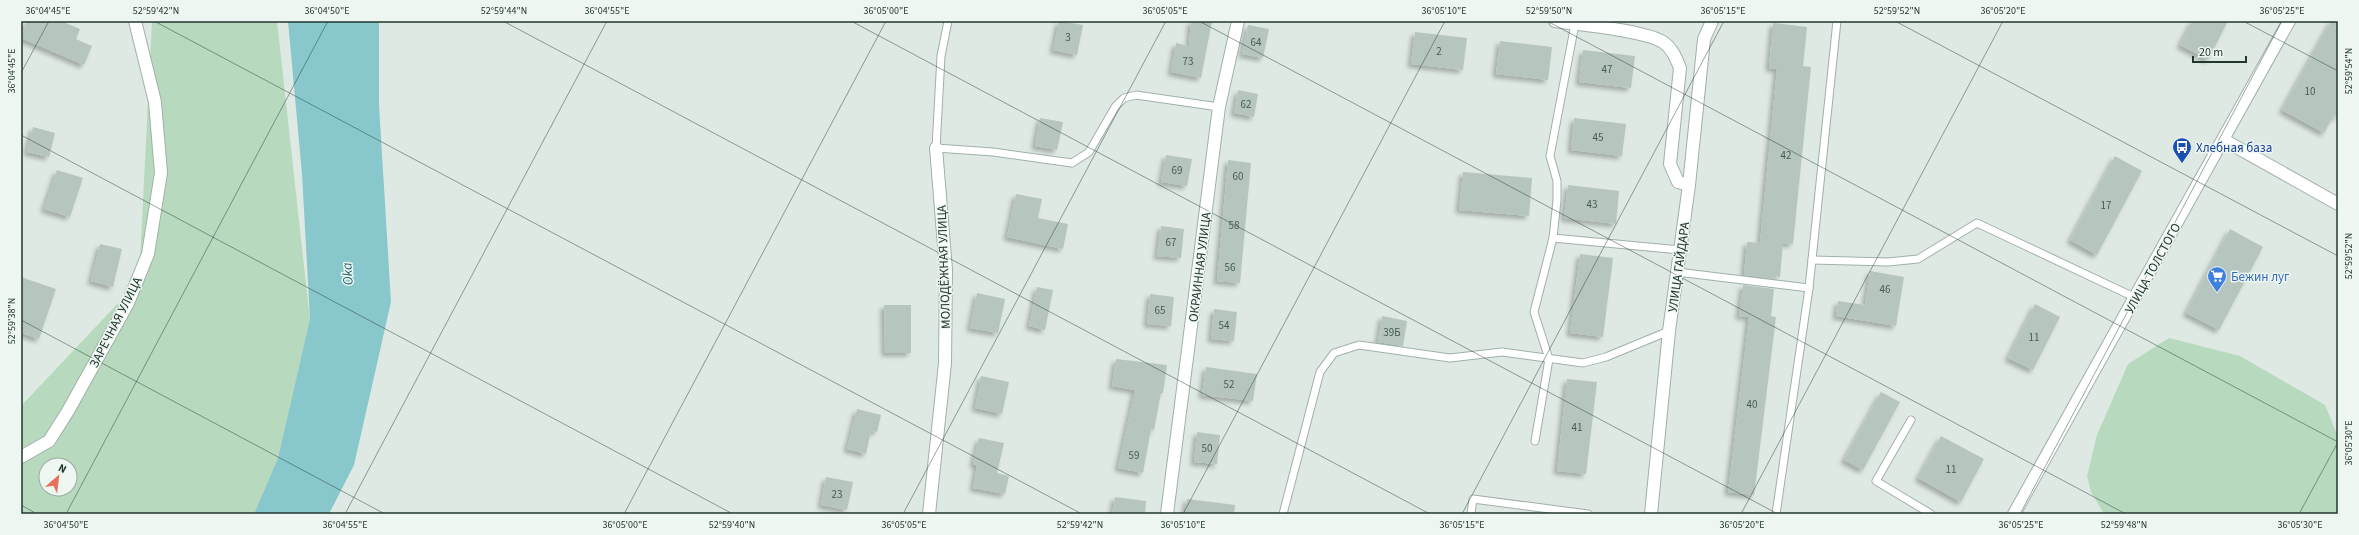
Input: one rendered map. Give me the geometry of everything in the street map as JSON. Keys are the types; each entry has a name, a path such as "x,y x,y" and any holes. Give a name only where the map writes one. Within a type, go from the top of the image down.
{"street":[{"name":"ЗАРЕЧНАЯ УЛИЦА","path":"21,457 49,441 68,411 128,303 148,254 161,173 155,102 135,21"},
{"name":"ОКРАИННАЯ УЛИЦА","path":"1167,514 1219,107 1238,21"},
{"path":"1555,21 1649,36 1664,43 1674,53 1680,68 1670,164 1678,182 1689,185"},
{"name":"УЛИЦА ГАЙДАРА","path":"1651,514 1669,331 1689,185 1704,39 1712,21"},
{"name":"УЛИЦА ТОЛСТОГО","path":"2014,514 2136,298 2289,21"},
{"path":"2224,140 2338,204"},
{"name":"МОЛОДЁЖНАЯ УЛИЦА","path":"929,514 945,363 946,270 936,148"}],"lane":[{"name":"МОЛОДЁЖНАЯ УЛИЦА","path":"936,148 941,56 948,21"},
{"path":"1776,514 1812,260 1837,21"},
{"path":"1535,441 1549,359 1534,312 1553,238 1558,200 1557,181 1550,156 1575,24"},
{"path":"936,148 993,152 1072,163 1089,152 1116,108 1124,98 1136,96 1219,107"},
{"path":"1812,260 1888,262 1918,259 1977,224 2136,298"},
{"path":"1553,238 1680,250"},
{"path":"1677,272 1808,288"},
{"path":"1283,514 1320,372 1334,353 1359,345 1450,358 1502,352 1583,363 1606,357 1669,331"},
{"path":"1911,420 1876,481 1931,514"},
{"path":"1471,514 1473,499 1588,514"}],"green space":[{"path":"152,21 277,21 310,320 278,458 254,514 21,514 21,406 139,281"},
{"path":"2169,338 2240,356 2325,405 2338,437 2338,514 2104,514 2091,492 2087,476 2097,435 2128,364"}],"water":[{"name":"Oka","path":"288,21 379,21 379,105 391,302 354,465 329,514 254,514 278,458 310,319 302,174"}],"building":[{"path":"27,21 61,21 80,29 76,39 92,46 84,65 21,38"},
{"path":"1059,21 1083,25 1077,55 1053,50"},
{"path":"1191,21 1212,21 1201,78 1171,72 1176,43 1189,46"},
{"path":"2192,21 2228,21 2208,60 2180,45"},
{"path":"2331,21 2338,21 2338,118 2334,115 2324,133 2282,110"},
{"path":"1773,23 1807,27 1803,66 1811,67 1793,244 1783,243 1780,277 1776,276 1775,279 1744,275 1747,242 1760,243 1777,69 1769,68"},
{"path":"1248,25 1269,29 1263,58 1242,54"},
{"path":"1415,32 1467,38 1463,70 1411,64"},
{"path":"1500,41 1552,47 1548,80 1496,74"},
{"path":"1583,50 1635,56 1631,88 1579,82"},
{"path":"1238,90 1258,94 1254,117 1234,113"},
{"path":"1040,118 1063,122 1057,150 1035,146"},
{"path":"1574,118 1626,124 1622,156 1571,150"},
{"path":"33,127 55,133 49,157 27,152"},
{"path":"1166,155 1192,159 1187,186 1161,182"},
{"path":"2115,156 2142,171 2097,255 2070,240"},
{"path":"1228,160 1251,163 1240,283 1217,281"},
{"path":"57,170 83,178 70,217 44,209"},
{"path":"1463,172 1532,178 1529,216 1459,210"},
{"path":"1568,185 1619,191 1616,224 1564,218"},
{"path":"1016,194 1042,199 1038,218 1068,224 1063,249 1007,237"},
{"path":"1161,226 1184,229 1181,258 1157,256"},
{"name":"Бежин луг","path":"2230,229 2263,247 2219,330 2186,313"},
{"path":"100,244 122,249 113,287 91,281"},
{"path":"1580,254 1613,258 1603,337 1570,333"},
{"path":"1870,271 1904,277 1896,326 1836,316 1838,301 1865,305"},
{"path":"21,277 56,289 39,339 21,333"},
{"path":"1743,285 1774,289 1771,316 1776,317 1754,495 1728,492 1749,317 1739,316"},
{"path":"1037,287 1053,290 1045,330 1029,326"},
{"path":"977,293 1005,299 998,333 970,328"},
{"path":"1150,294 1174,297 1171,326 1147,324"},
{"path":"2035,304 2060,317 2033,370 2008,358"},
{"path":"884,305 911,305 911,353 885,353"},
{"path":"1214,309 1237,312 1234,341 1211,339"},
{"path":"1382,316 1407,321 1403,346 1378,342"},
{"path":"1116,359 1167,365 1163,393 1161,393 1154,430 1151,429 1143,473 1118,468 1135,390 1112,386"},
{"path":"1206,367 1257,374 1253,401 1202,395"},
{"path":"981,376 1009,382 1002,414 975,408"},
{"path":"1567,379 1597,382 1586,474 1557,471"},
{"path":"1881,392 1900,402 1863,470 1844,460"},
{"path":"857,409 881,415 877,432 871,431 866,454 847,449"},
{"path":"1197,432 1220,435 1217,464 1194,462"},
{"path":"1941,436 1984,459 1961,502 1918,478"},
{"path":"979,438 1004,443 997,473 1009,476 1005,494 973,488 977,465 973,464"},
{"path":"826,477 853,482 847,510 821,505"},
{"path":"1115,497 1146,501 1145,514 1112,514"},
{"path":"1187,499 1235,505 1234,514 1185,514"}],"place":[{"name":"Хлебная база","path":"2182,164"},
{"name":"Бежин луг","path":"2217,293"}]}
